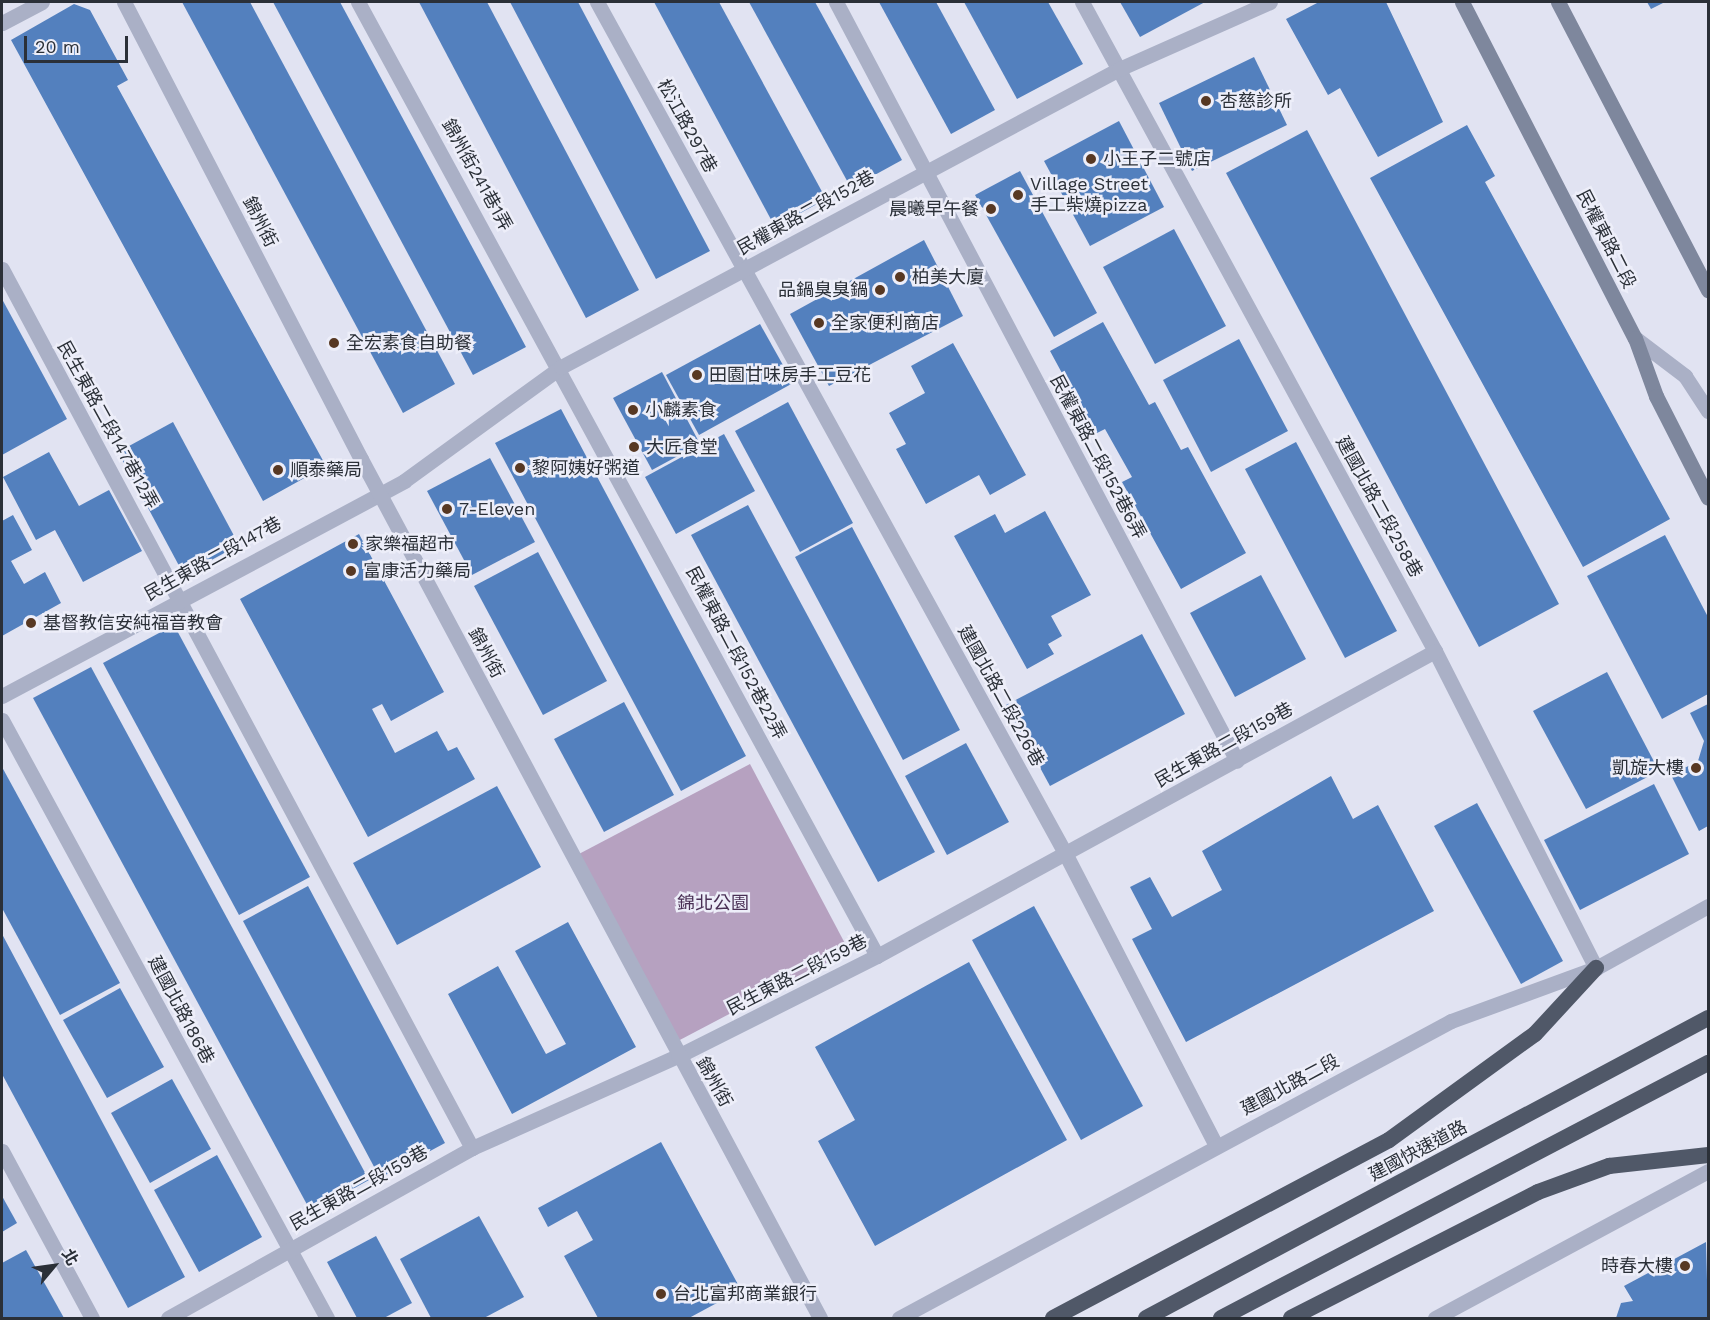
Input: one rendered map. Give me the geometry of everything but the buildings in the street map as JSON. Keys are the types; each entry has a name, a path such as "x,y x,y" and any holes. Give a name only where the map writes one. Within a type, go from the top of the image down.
{"highway":[{"path":"1053,1318 1389,1140 1535,1034 1596,968"},
{"name":"建國快速道路","path":"1146,1318 1708,1018"},
{"path":"1221,1318 1708,1064"},
{"path":"1291,1318 1538,1192 1609,1166 1708,1155"}],"main road":[{"name":"民權東路二段","path":"1462,2 1635,338 1656,396 1708,498"},
{"path":"1558,2 1708,290"}],"street":[{"path":"2,23 42,2"},
{"name":"錦州街","path":"124,2 678,1056 820,1318"},
{"name":"錦州街241巷1弄","path":"358,2 561,368"},
{"name":"松江路297巷","path":"597,2 743,270"},
{"name":"民權東路二段152巷6弄","path":"836,2 1237,761"},
{"name":"建國北路二段258巷","path":"1082,2 1435,651 1596,968"},
{"name":"民權東路二段152巷","path":"380,489 404,481 561,368 924,171 1119,69 1270,2"},
{"name":"民生東路二段147巷12弄","path":"2,269 181,599 472,1148"},
{"name":"建國北路二段226巷","path":"743,270 1065,853 1216,1146"},
{"path":"1635,338 1685,376 1708,411"},
{"name":"民權東路二段152巷22弄","path":"561,368 877,956"},
{"name":"民生東路二段147巷","path":"2,696 380,489"},
{"name":"民生東路二段159巷","path":"168,1318 472,1148 678,1056 877,956 1435,651"},
{"name":"建國北路186巷","path":"2,720 327,1318"},
{"name":"建國北路二段","path":"899,1318 1451,1021 1596,968 1708,906"},
{"path":"2,1151 92,1318"},
{"path":"1435,1318 1708,1172"}],"green space":[{"name":"錦北公園","path":"750,764 849,951 676,1042 577,855"}],"place":[{"name":"杏慈診所","path":"1206,101"},
{"name":"小王子二號店","path":"1091,159"},
{"name":"Village Street 手工柴燒pizza","path":"1018,195"},
{"name":"晨曦早午餐","path":"991,209"},
{"name":"柏美大廈","path":"900,277"},
{"name":"品鍋臭臭鍋","path":"880,290"},
{"name":"全家便利商店","path":"819,323"},
{"name":"全宏素食自助餐","path":"334,343"},
{"name":"田園甘味房手工豆花","path":"697,375"},
{"name":"小麟素食","path":"633,410"},
{"name":"大匠食堂","path":"634,447"},
{"name":"黎阿姨好粥道","path":"520,468"},
{"name":"順泰藥局","path":"278,470"},
{"name":"7-Eleven","path":"447,509"},
{"name":"家樂福超市","path":"353,544"},
{"name":"富康活力藥局","path":"351,571"},
{"name":"基督教信安純福音教會","path":"31,623"},
{"name":"凱旋大樓","path":"1696,768"},
{"name":"時春大樓","path":"1685,1266"},
{"name":"台北富邦商業銀行","path":"661,1294"}]}
